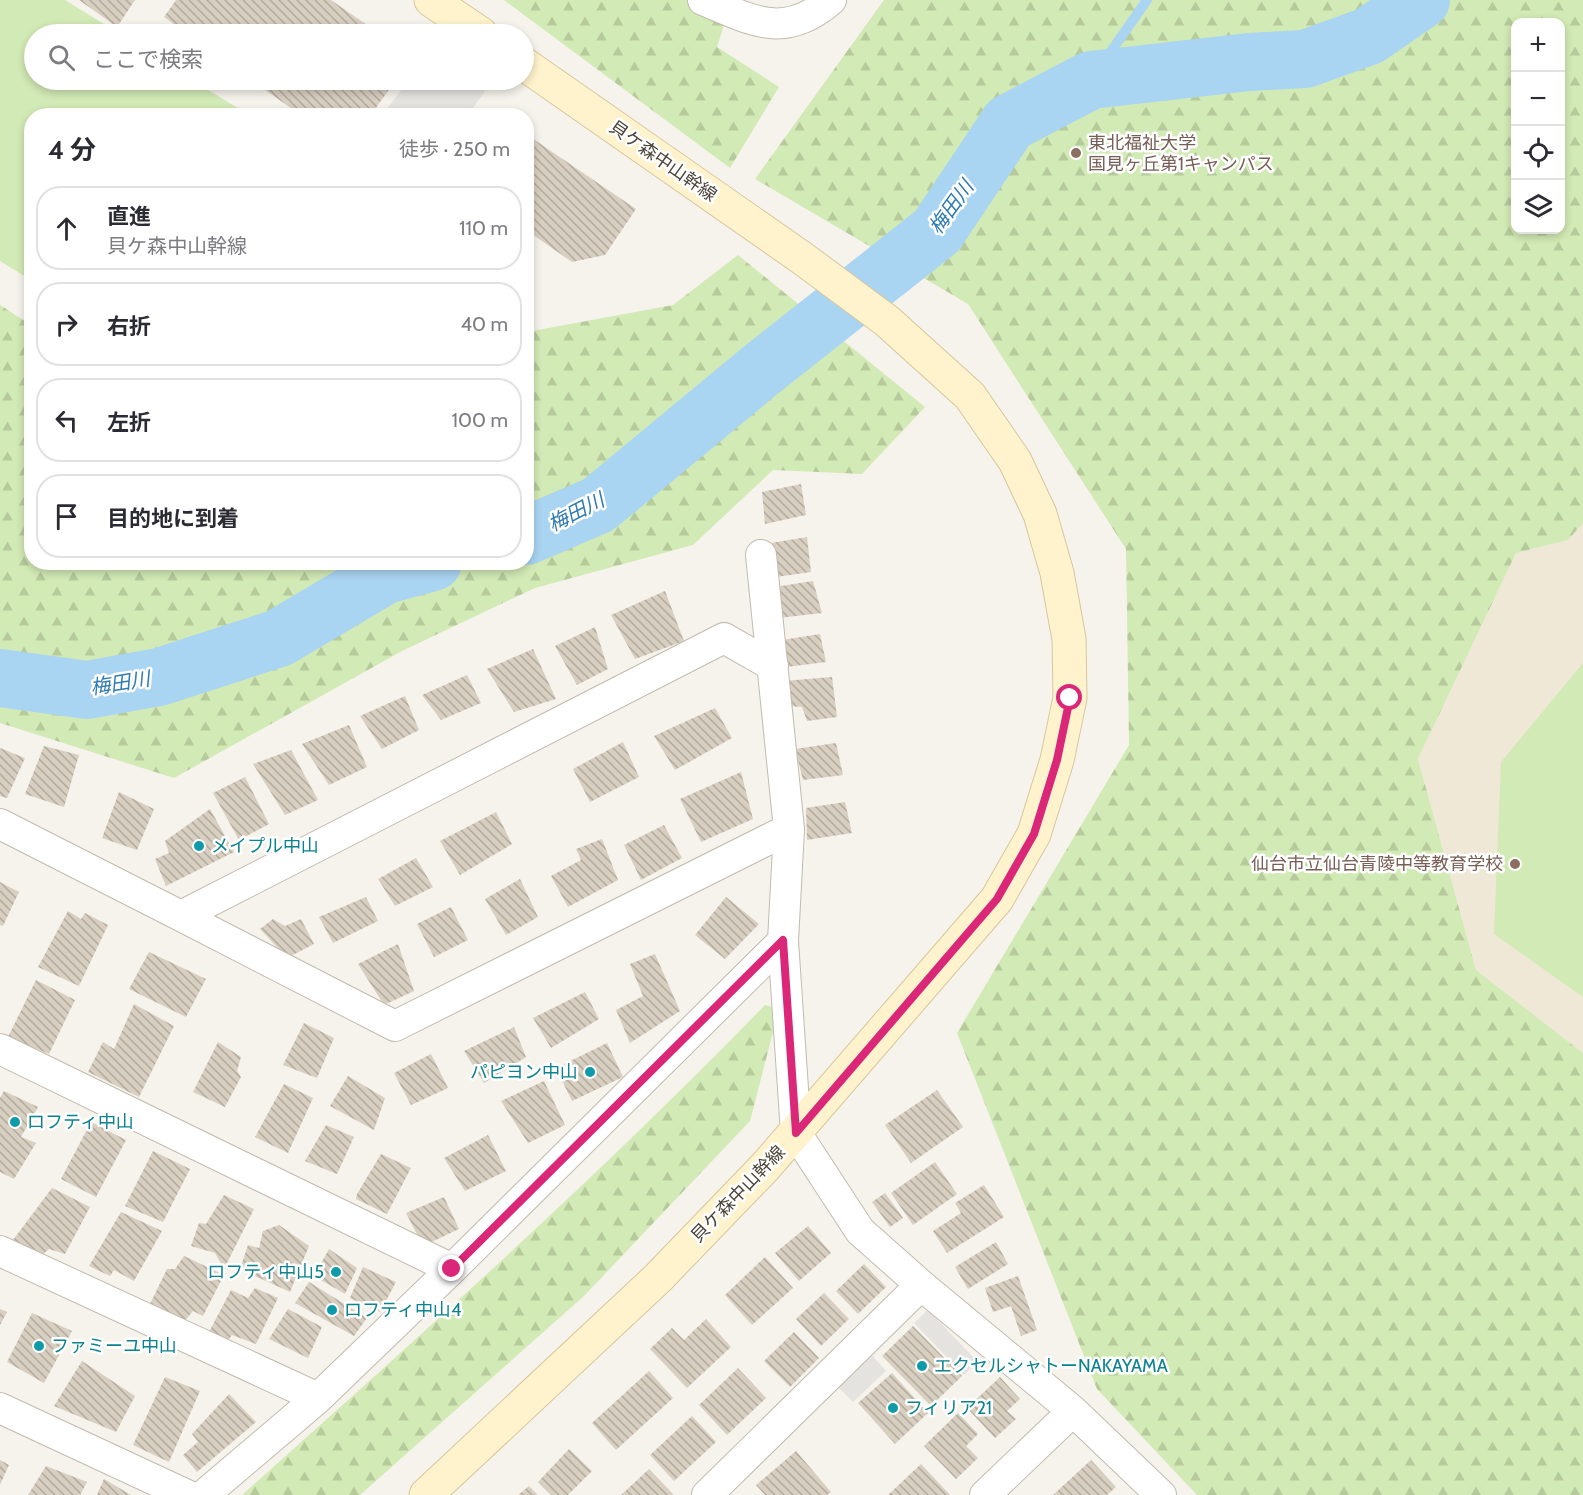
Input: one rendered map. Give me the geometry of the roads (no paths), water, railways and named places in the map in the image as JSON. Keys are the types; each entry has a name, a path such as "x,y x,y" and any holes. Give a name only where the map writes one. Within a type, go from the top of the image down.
{"street":[{"path":"431,0 466,24"},
{"path":"703,0 765,24 791,24 819,10 831,0"},
{"name":"貝ケ森中山幹線","path":"426,1495 658,1278 796,1133 997,899 1034,834 1057,760 1070,698 1069,639 1058,573 1040,514 1015,461 970,396 887,321 802,258 534,71"},
{"path":"761,555 789,829 783,940 796,1133 860,1231 921,1285 1073,1411 1161,1495"},
{"path":"181,916 724,638 773,666"},
{"path":"0,824 395,1026 789,829"},
{"path":"204,1495 318,1398 452,1269 783,940"},
{"path":"0,1049 452,1269"},
{"path":"0,1251 318,1398"},
{"path":"707,1495 921,1285"},
{"path":"0,1408 187,1495"},
{"path":"985,1495 1073,1411"}],"waterway":[{"path":"1091,80 1147,0"},
{"name":"梅田川","path":"534,533 598,505 761,370 937,231 1009,123 1091,80 1249,62 1305,59 1369,36 1421,0"},
{"name":"梅田川","path":"0,678 87,690 159,677 279,638 385,575 403,570"}],"place":[{"name":"東北福祉大学 国見ヶ丘第1キャンパス","path":"1076,153"},
{"name":"メイプル中山","path":"199,846"},
{"name":"仙台市立仙台青陵中等教育学校","path":"1515,864"},
{"name":"パピヨン中山","path":"590,1072"},
{"name":"ロフティ中山","path":"15,1122"},
{"name":"ロフティ中山5","path":"336,1272"},
{"name":"ロフティ中山4","path":"332,1310"},
{"name":"ファミーユ中山","path":"39,1346"},
{"name":"エクセルシャトーNAKAYAMA","path":"922,1366"},
{"name":"フィリア21","path":"893,1408"}]}
